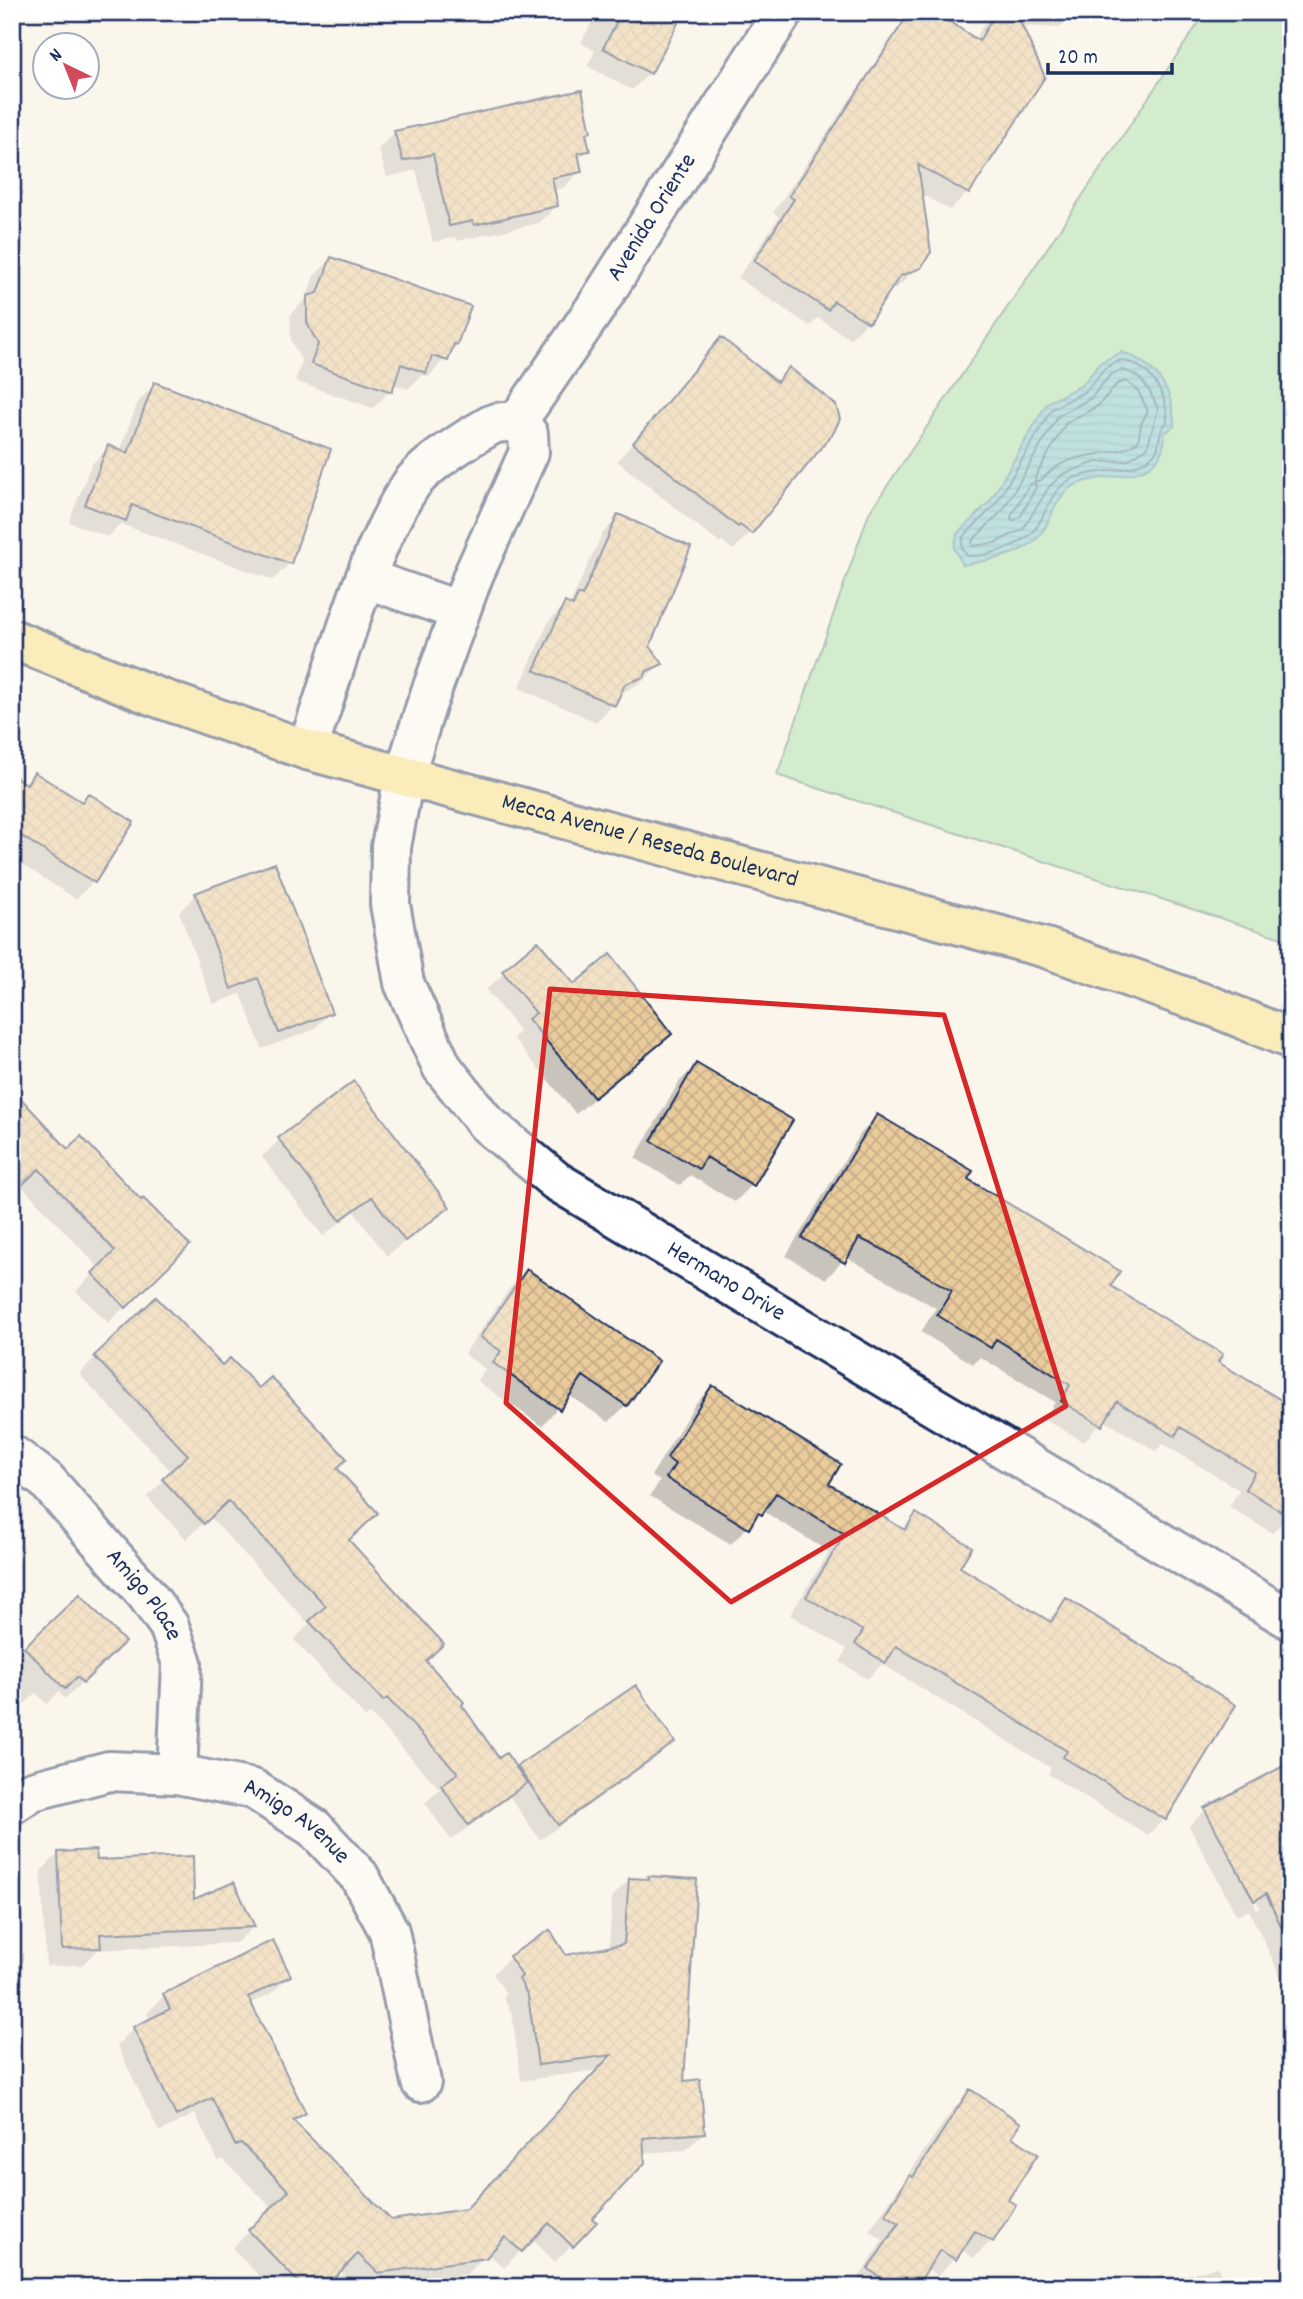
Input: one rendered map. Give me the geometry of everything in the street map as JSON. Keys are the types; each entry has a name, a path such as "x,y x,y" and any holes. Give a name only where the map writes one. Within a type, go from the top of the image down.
{"main road":[{"name":"Mecca Avenue / Reseda Boulevard","path":"12,639 151,695 307,750 1046,948 1214,1007 1291,1039"}],"street":[{"name":"Avenida Oriente","path":"517,422 596,307 783,12"},
{"path":"307,750 367,579 384,537 411,485 426,469 493,424 517,422 528,435 529,452 460,611 404,777"},
{"path":"367,579 460,611"},
{"name":"Hermano Drive","path":"404,777 391,847 390,904 404,983 442,1067 486,1123 556,1181 1291,1620"},
{"name":"Amigo Place","path":"14,1456 46,1480 146,1594 169,1626 182,1663 177,1773"},
{"name":"Amigo Avenue","path":"12,1804 32,1791 109,1772 177,1773 253,1789 314,1828 359,1876 389,1931 421,2082"}],"highlighted area":[{"path":"550,989 944,1015 1066,1406 731,1602 506,1403"}],"green space":[{"path":"1206,12 1291,12 1291,941 777,775 869,513"}],"water":[{"path":"1122,352 1153,371 1167,390 1171,401 1174,426 1165,433 1162,451 1154,463 1130,474 1084,482 1070,488 1058,502 1038,538 1029,545 1008,555 963,565 954,548 957,534 990,501 1047,403 1082,385 1101,362"}],"building":[{"path":"622,12 684,12 651,74 603,48"},
{"path":"910,12 935,12 979,41 996,12 1016,12 1045,77 969,194 918,165 931,252 921,268 900,276 869,323 834,301 828,310 754,261 794,199 789,196"},
{"path":"582,90 591,132 586,133 590,151 578,153 582,172 552,178 558,206 474,225 473,221 449,226 433,154 403,161 394,131"},
{"path":"331,257 471,306 457,345 454,344 448,361 432,356 426,373 401,364 392,392 311,364 318,344 307,323 307,296 318,293"},
{"path":"721,337 777,382 789,367 836,405 840,419 834,432 752,534 740,525 738,527 633,443"},
{"path":"154,382 331,449 291,564 132,505 126,521 85,505 108,445 128,453"},
{"path":"618,514 691,547 650,646 663,664 647,671 644,677 625,684 615,706 534,670 565,602 573,606 578,594 582,596"},
{"path":"34,772 82,802 88,793 134,822 95,883 12,830 12,775 27,784"},
{"path":"275,863 332,1013 279,1033 258,978 231,989 195,893"},
{"path":"538,941 574,984 610,954 672,1034 594,1098 528,1019 536,1013 502,971"},
{"path":"696,1063 793,1120 754,1186 706,1157 699,1169 651,1141"},
{"path":"354,1081 450,1207 405,1241 372,1197 340,1220 278,1138"},
{"path":"12,1089 68,1149 81,1136 141,1200 143,1198 190,1245 126,1308 92,1273 115,1251 39,1169 12,1194"},
{"path":"877,1114 973,1171 968,1179 1120,1271 1111,1286 1223,1354 1218,1362 1291,1406 1291,1517 1245,1489 1255,1472 1180,1427 1175,1436 1117,1401 1102,1426 1061,1401 1070,1385 996,1339 991,1348 937,1315 952,1291 880,1248 859,1238 845,1263 802,1238"},
{"path":"527,1269 659,1361 627,1406 583,1376 560,1410 493,1363 501,1351 480,1337"},
{"path":"156,1297 222,1365 230,1358 259,1388 271,1377 347,1459 337,1468 378,1513 349,1540 444,1644 426,1661 464,1702 462,1705 499,1758 506,1753 527,1783 468,1825 441,1785 458,1773 387,1698 383,1701 309,1621 326,1606 228,1501 204,1524 162,1479 188,1455 94,1356"},
{"path":"712,1385 841,1464 829,1484 905,1530 916,1513 972,1547 960,1567 1051,1622 1066,1598 1236,1705 1166,1820 1063,1757 1067,1751 896,1646 886,1663 855,1644 863,1631 806,1597 845,1534 776,1493 762,1515 758,1513 749,1529 666,1478 675,1464 667,1458"},
{"path":"80,1594 125,1642 83,1683 77,1677 65,1689 24,1647"},
{"path":"636,1685 675,1742 558,1825 517,1766"},
{"path":"1291,1762 1291,1947 1266,1894 1254,1901 1204,1808"},
{"path":"96,1850 97,1860 193,1856 194,1899 234,1882 255,1927 100,1934 101,1948 62,1949 58,1852"},
{"path":"648,1876 697,1879 684,2081 700,2079 705,2133 643,2138 645,2163 592,2219 597,2222 573,2247 549,2223 522,2252 505,2237 486,2258 378,2273 358,2254 325,2287 303,2287 248,2230 289,2191 241,2143 235,2145 212,2098 176,2116 133,2027 170,2009 163,1994 273,1940 291,1976 248,1997 306,2113 293,2120 391,2220 466,2209 611,2055 538,2065 528,1996 519,1979 522,1976 509,1956 550,1930 566,1955 624,1944 629,1878 649,1879"},
{"path":"970,2089 1021,2123 1012,2137 1038,2154 1008,2200 1016,2205 993,2242 975,2231 956,2260 940,2250 916,2287 896,2287 868,2269 899,2223 885,2214 910,2175 913,2177"}]}
